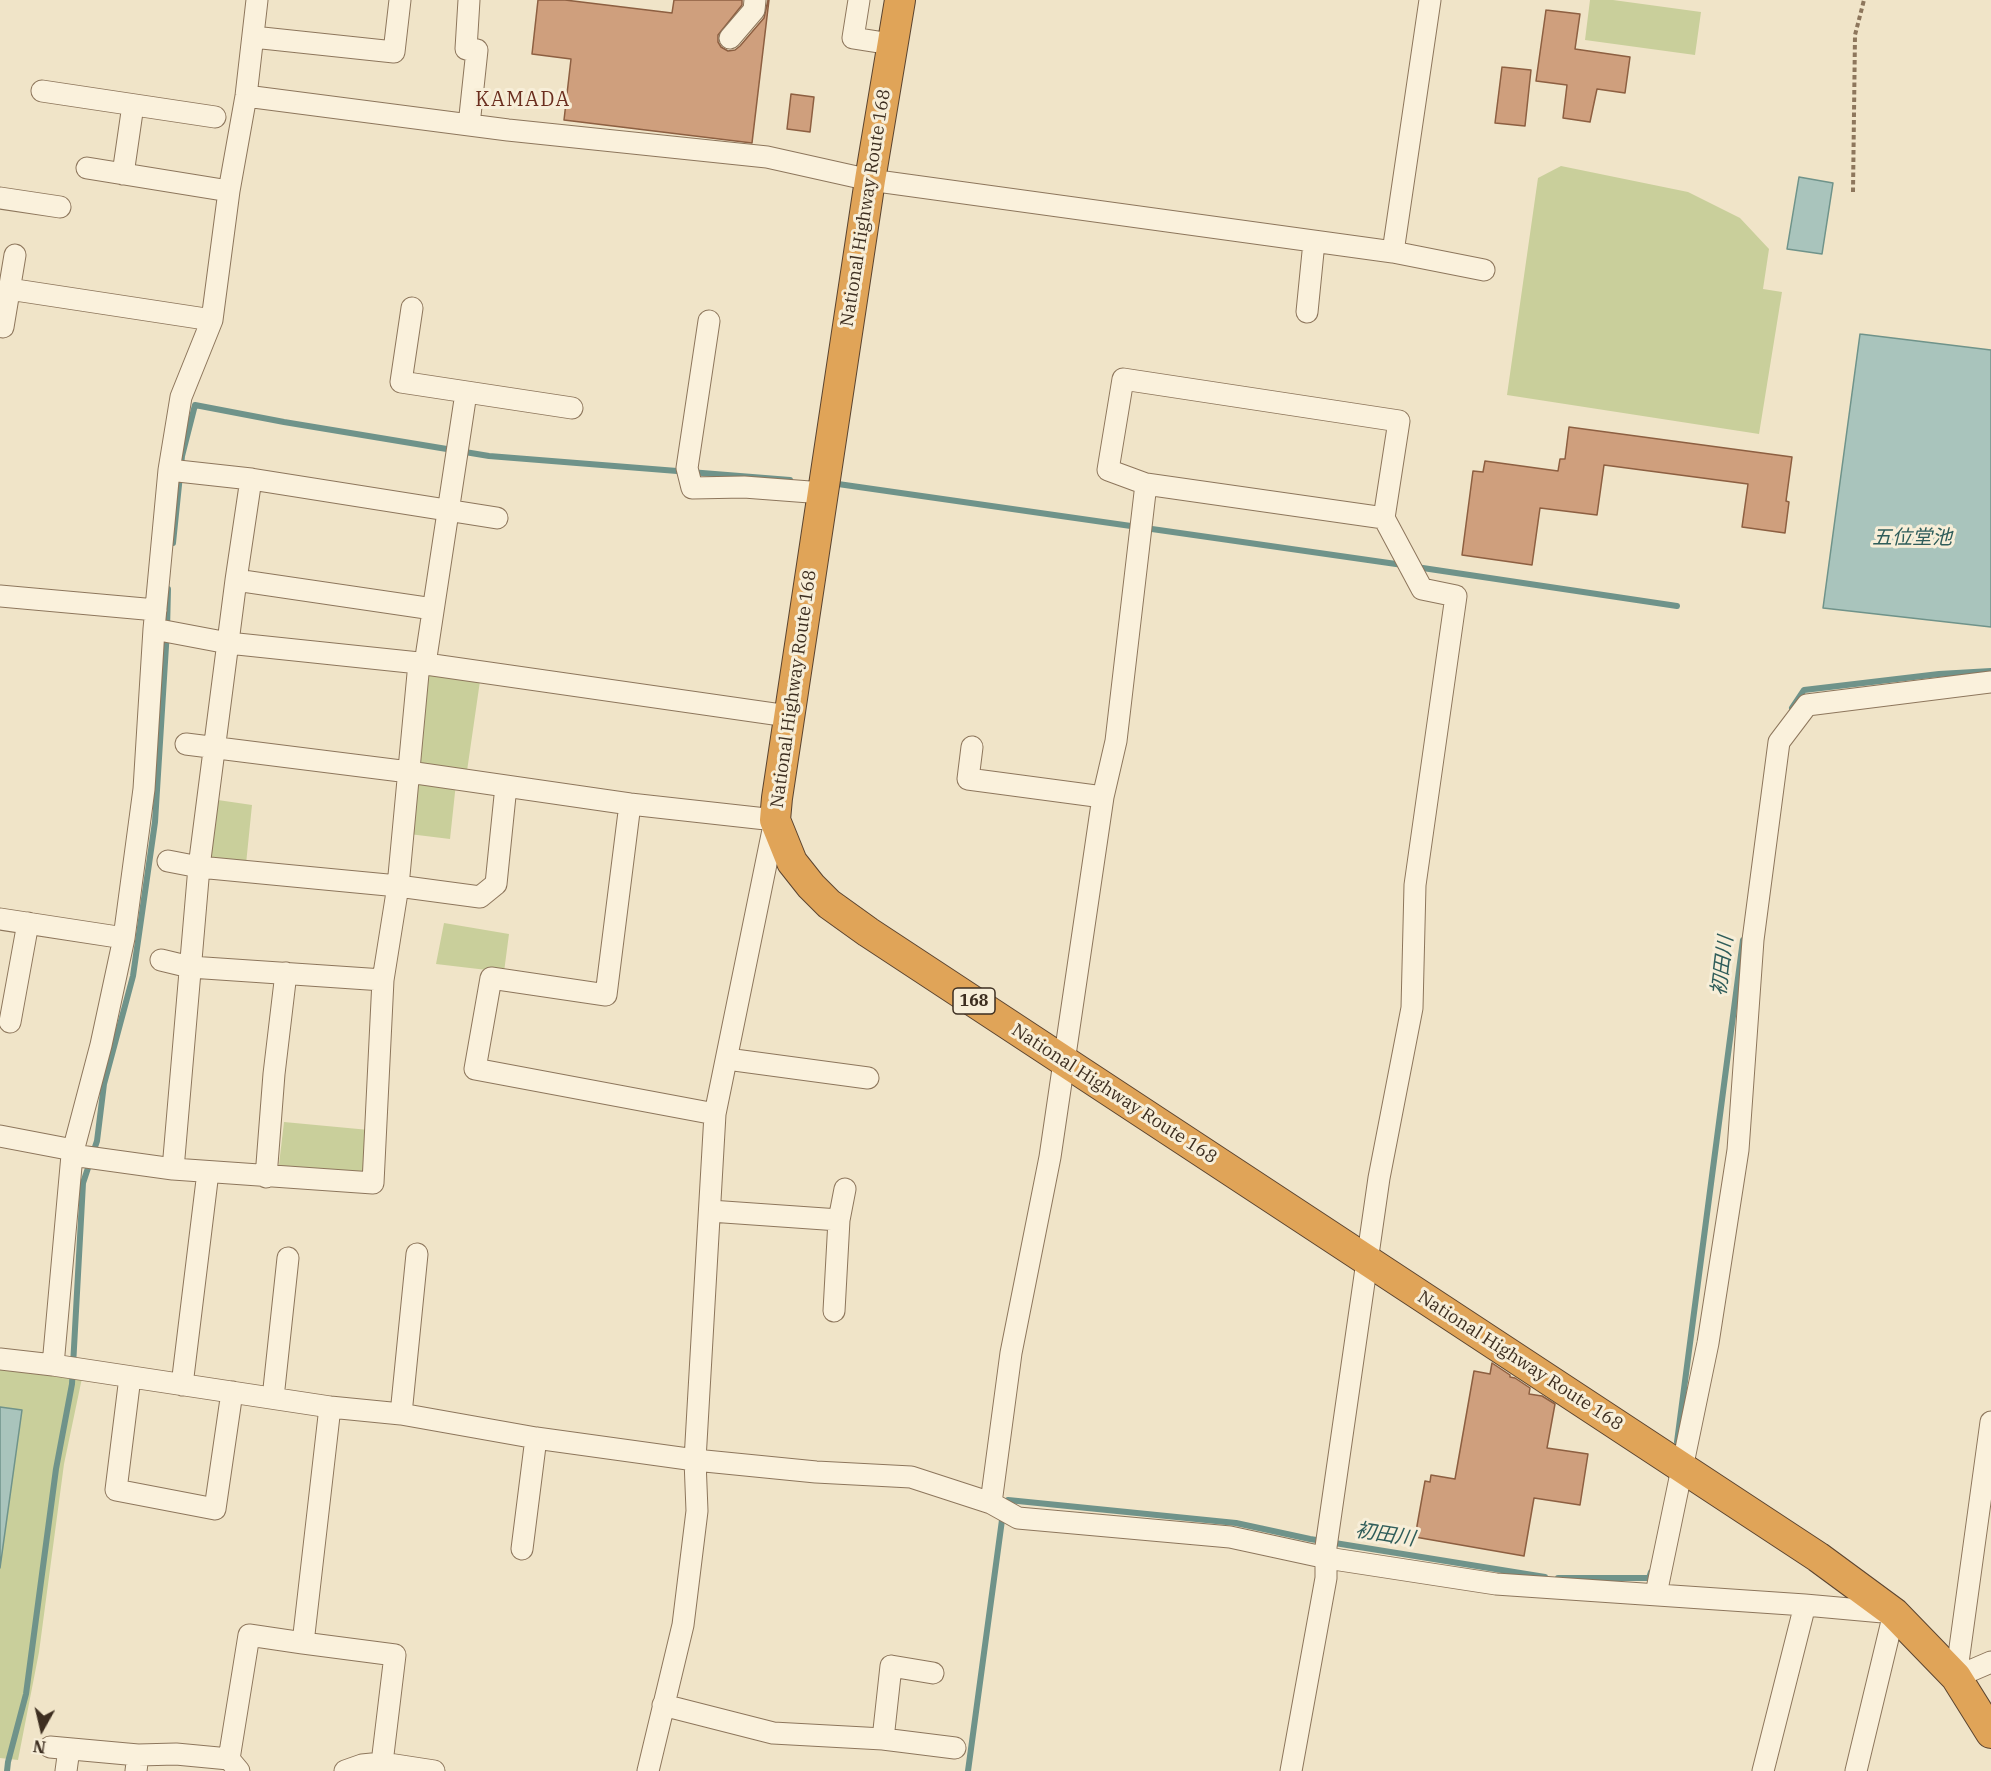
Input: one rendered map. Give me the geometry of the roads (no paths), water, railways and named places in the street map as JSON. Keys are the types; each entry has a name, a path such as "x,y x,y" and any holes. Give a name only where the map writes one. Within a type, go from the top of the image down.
{"highway":[{"name":"National Highway Route 168","path":"900,0 870,180 777,798 776,820 792,862 829,904 868,932 1818,1557 1894,1613 1956,1677 1991,1733"}],"street":[{"path":"53,1365 72,1152 101,1045 124,938 144,789 155,620 169,470 181,397 212,320 229,191 246,96 257,0"},
{"path":"253,37 394,52 400,0"},
{"path":"469,125 477,50 466,49 470,0"},
{"path":"730,38 754,10 755,0"},
{"path":"859,0 853,38 891,44"},
{"path":"1393,252 1430,0"},
{"path":"42,92 215,117"},
{"path":"246,96 469,125 767,157 870,180 1393,252 1484,270"},
{"path":"123,174 133,105"},
{"path":"87,168 229,191"},
{"path":"0,198 60,207"},
{"path":"1307,312 1314,242"},
{"path":"3,327 15,255"},
{"path":"9,289 212,320"},
{"path":"412,308 401,382 572,408"},
{"path":"709,321 688,474 692,488 744,487 823,493"},
{"path":"1291,1771 1326,1578 1327,1547 1378,1178 1412,1008 1414,885 1456,596 1422,589 1384,518 1399,421 1123,379 1108,470 1146,484 1384,518"},
{"path":"0,1136 72,1152 173,1169 373,1183 383,980 399,886 409,772 422,664 433,609 466,393"},
{"path":"169,470 251,479 497,518"},
{"path":"173,1169 199,867 251,479"},
{"path":"991,1503 1011,1353 1050,1157 1103,797 1116,741 1146,484"},
{"path":"236,580 433,609"},
{"path":"0,596 155,620 228,643 422,664 789,716"},
{"path":"1656,1594 1708,1343 1738,1150 1754,940 1779,742 1807,705 1991,682"},
{"path":"186,744 409,772 630,804 776,820 715,1114 695,1460 697,1511 683,1625 648,1771"},
{"path":"972,747 968,779 1103,797"},
{"path":"168,861 199,867 399,886 480,897 496,884 506,786"},
{"path":"630,804 606,995 491,978 475,1070 715,1114"},
{"path":"0,919 124,938"},
{"path":"10,1022 28,923"},
{"path":"161,960 190,967 383,980"},
{"path":"266,1177 274,1074 286,974"},
{"path":"727,1059 868,1078"},
{"path":"182,1385 208,1172"},
{"path":"834,1311 839,1220 845,1189"},
{"path":"710,1211 839,1220"},
{"path":"401,1414 417,1254"},
{"path":"273,1398 288,1258"},
{"path":"0,1359 330,1407 401,1414 536,1438 695,1460 816,1472 911,1477 991,1503 1018,1518 1327,1547 1496,1584 1894,1613 1856,1771"},
{"path":"130,1377 116,1490 215,1509 232,1392"},
{"path":"303,1643 330,1407"},
{"path":"1956,1677 1991,1422"},
{"path":"522,1549 536,1438"},
{"path":"1763,1771 1805,1605"},
{"path":"66,1771 59,1748 137,1763 177,1754 234,1765 249,1635 394,1655 382,1763"},
{"path":"1956,1677 1991,1662"},
{"path":"883,1739 891,1666 933,1673"},
{"path":"663,1705 773,1733 883,1739 955,1748"},
{"path":"345,1771 362,1765 382,1763 434,1771"}],"water":[{"path":"1799,177 1833,183 1822,254 1787,249"},
{"name":"五位堂池","path":"1860,334 1991,350 1991,627 1823,608"},
{"path":"0,1407 22,1410 0,1568"}],"waterway":[{"path":"173,543 182,456 195,405 489,456 790,480"},
{"path":"838,484 1403,565"},
{"path":"1416,567 1677,606"},
{"path":"7,1771 26,1694 56,1469 72,1384 83,1183 97,1141 104,1084 133,976 155,822 168,589"},
{"name":"初田川","path":"1792,708 1804,690 1939,674 1991,671"},
{"name":"初田川","path":"1677,1442 1743,940"},
{"name":"初田川","path":"1008,1500 1236,1523 1310,1539 1545,1577"},
{"name":"初田川","path":"968,1771 1002,1520"},
{"name":"初田川","path":"1558,1578 1649,1578 1651,1572"}],"district":[{"name":"KAMADA","path":"523,100"}]}
